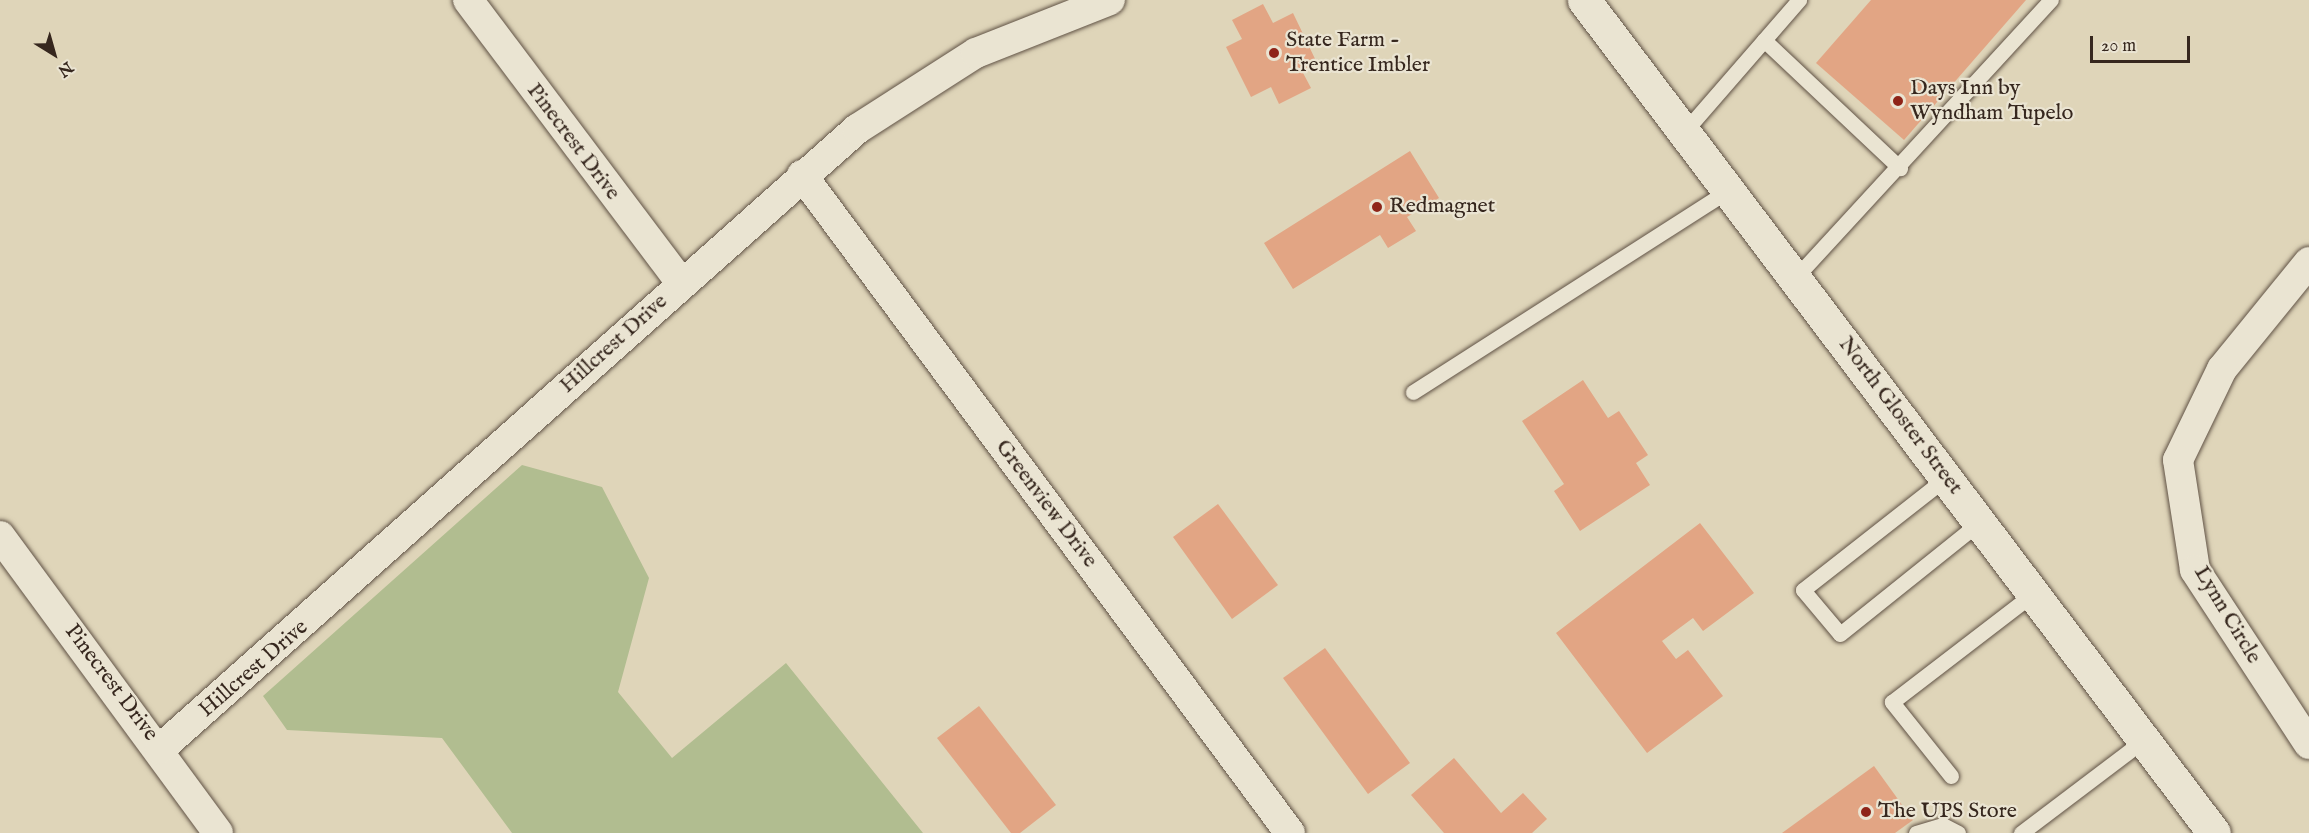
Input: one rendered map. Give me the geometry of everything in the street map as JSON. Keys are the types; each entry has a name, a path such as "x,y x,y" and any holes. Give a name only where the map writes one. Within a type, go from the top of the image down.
{"main road":[{"name":"North Gloster Street","path":"1584,0 1730,189 2214,833"}],"street":[{"name":"Pinecrest Drive","path":"468,0 681,283"},
{"name":"Hillcrest Drive","path":"160,749 802,175 900,98 954,64 1110,0"},
{"name":"Greenview Drive","path":"802,175 1290,833"},
{"name":"Lynn Circle","path":"2309,262 2222,369 2178,460 2195,570 2309,744"},
{"name":"Pinecrest Drive","path":"0,536 160,749 219,833"}],"lane":[{"path":"1685,131 1799,0"},
{"path":"1795,278 1900,168 2051,0"},
{"path":"1764,40 1900,168"},
{"path":"1413,392 1730,189"},
{"path":"1947,477 1803,590 1840,634 1980,522"},
{"path":"1951,776 1892,702 2034,593"},
{"path":"2021,833 2144,740"},
{"path":"1916,833 1943,825 1958,833"}],"green space":[{"path":"522,465 602,487 649,578 618,692 672,758 786,663 923,833 512,833 442,738 287,730 263,696"}],"building":[{"name":"Days Inn by Wyndham Tupelo","path":"1871,0 2026,0 1904,140 1816,63"},
{"path":"1263,4 1273,23 1293,13 1317,63 1302,71 1311,88 1279,104 1271,87 1251,97 1226,47 1242,39 1232,20"},
{"path":"1410,151 1439,198 1407,217 1416,231 1388,248 1380,235 1293,289 1264,243"},
{"path":"1583,380 1608,418 1619,411 1648,455 1636,463 1650,485 1580,531 1554,491 1564,484 1522,421"},
{"path":"1218,504 1278,585 1232,619 1173,537"},
{"path":"1700,523 1754,593 1703,631 1693,618 1662,641 1676,659 1688,650 1723,696 1647,753 1556,633"},
{"path":"1325,648 1410,763 1368,794 1283,678"},
{"path":"979,706 1056,805 1020,833 1011,833 937,738"},
{"path":"1454,758 1501,813 1523,793 1547,819 1532,833 1444,833 1411,795"},
{"path":"1874,766 1913,820 1895,833 1782,833"}],"place":[{"name":"State Farm - Trentice Imbler","path":"1274,53"},
{"name":"Days Inn by Wyndham Tupelo","path":"1898,101"},
{"name":"Redmagnet","path":"1377,207"},
{"name":"The UPS Store","path":"1866,812"}]}
